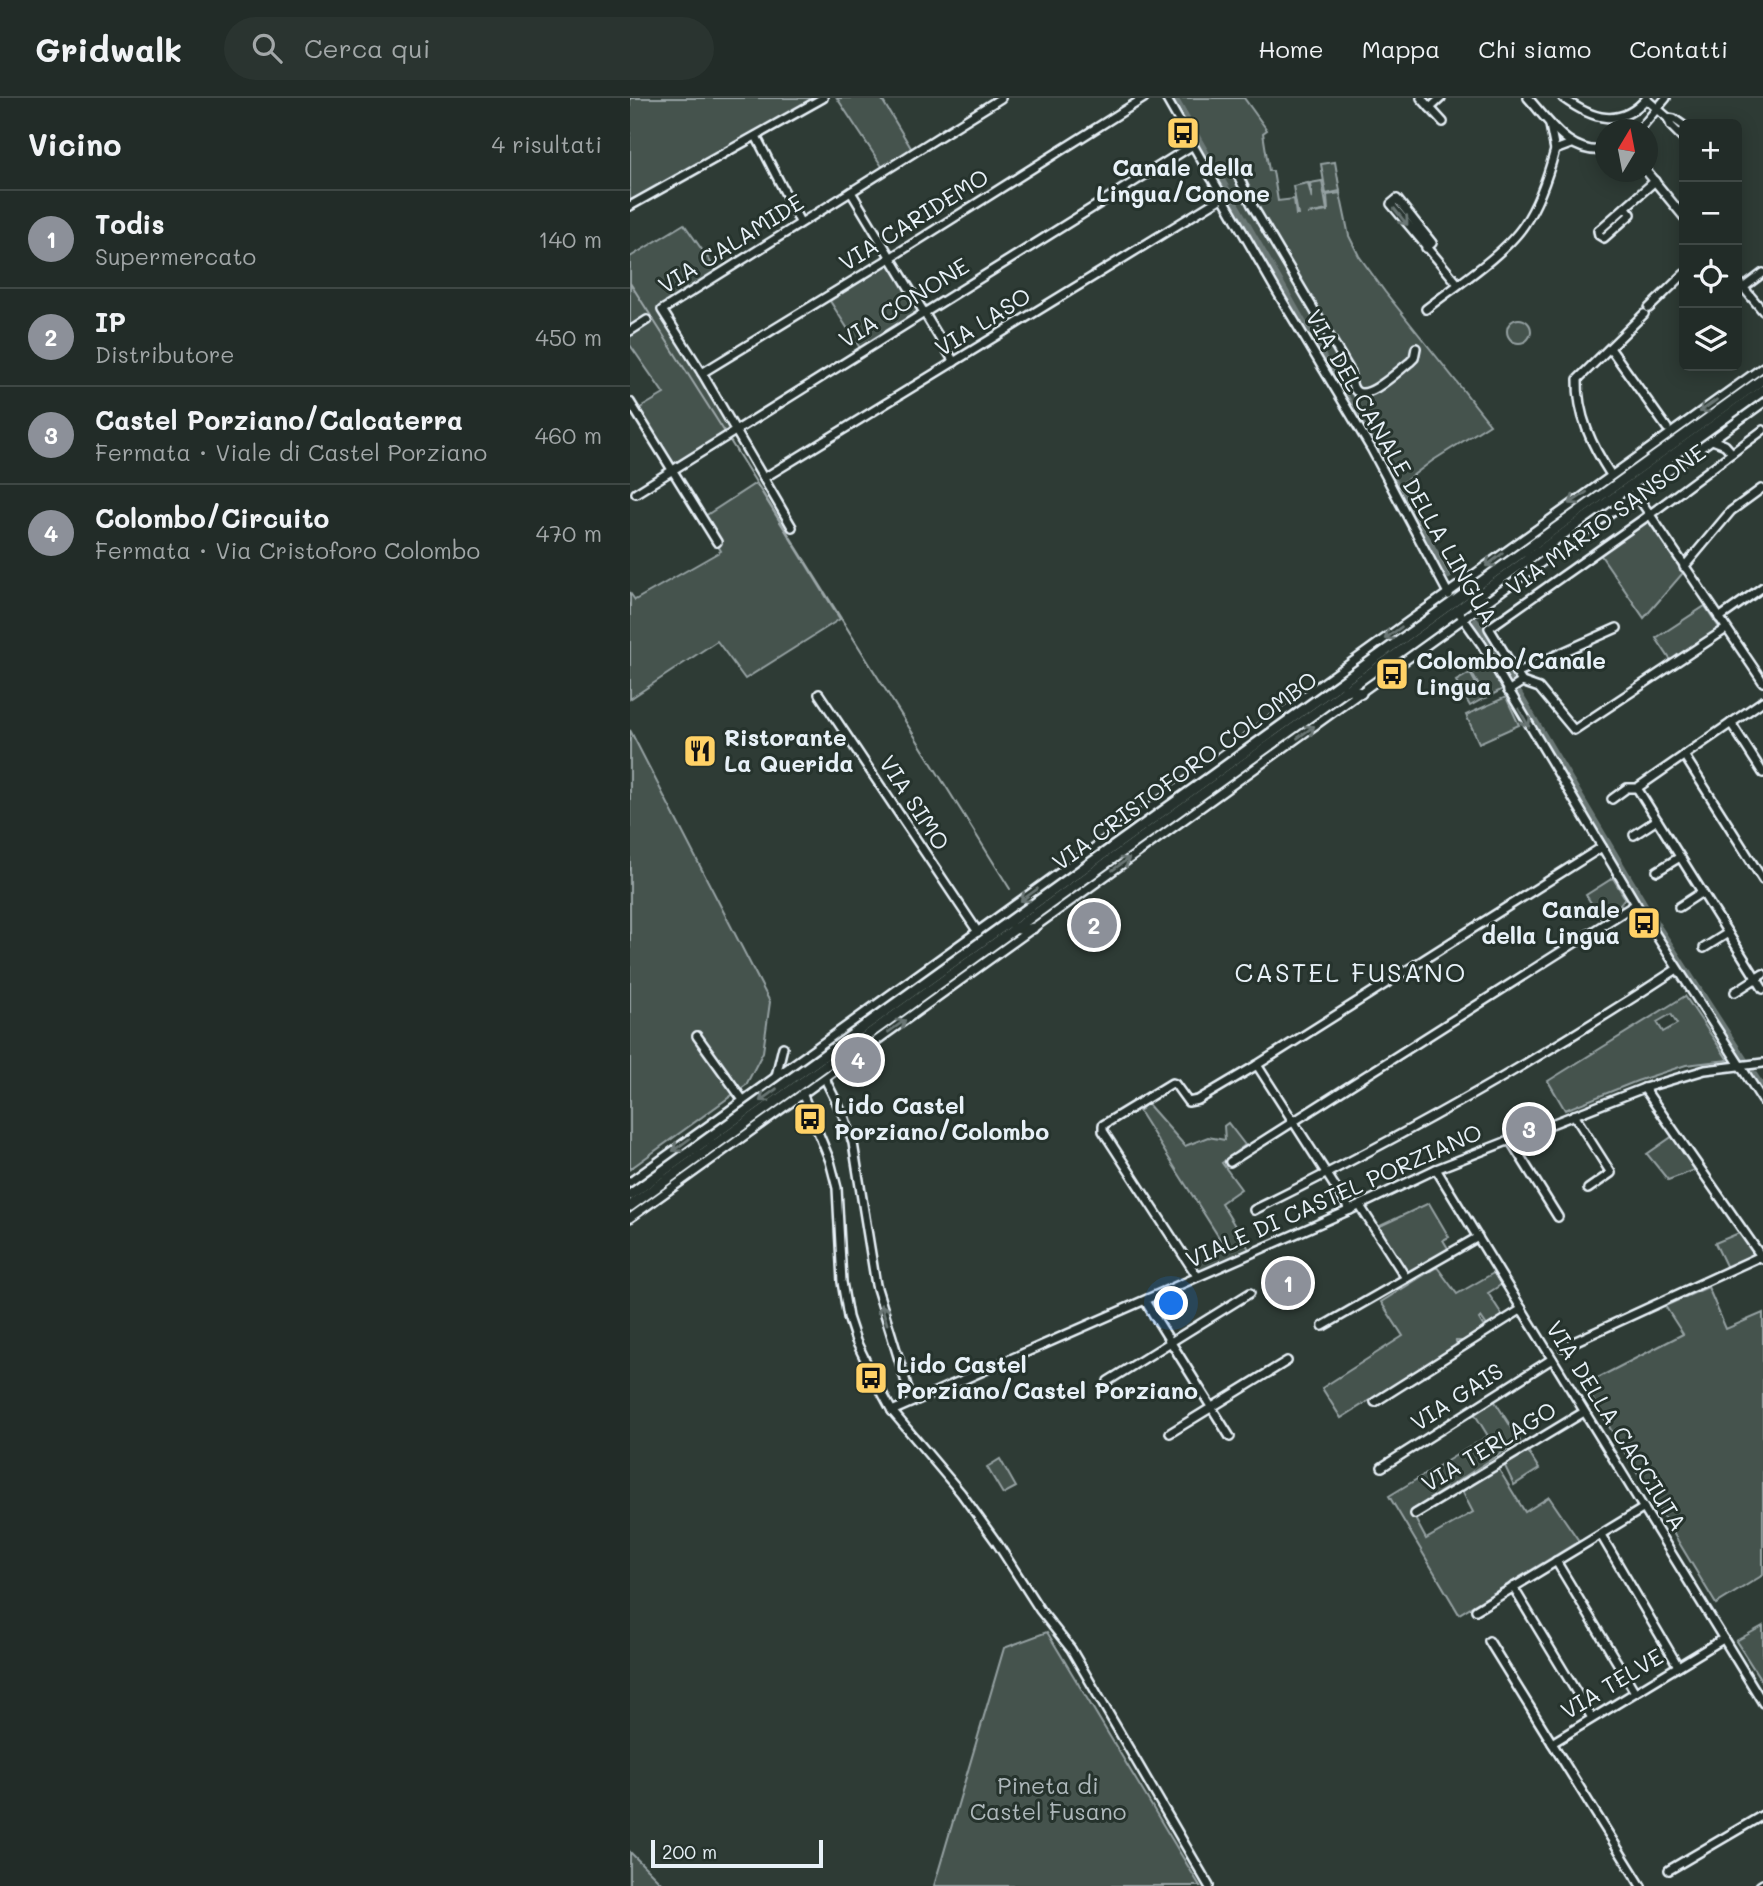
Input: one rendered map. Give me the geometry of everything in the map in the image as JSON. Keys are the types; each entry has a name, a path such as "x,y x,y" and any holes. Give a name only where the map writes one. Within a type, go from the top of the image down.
{"main road":[{"name":"VIA CRISTOFORO COLOMBO","path":"630,1206 801,1090 1014,928 1457,610 1763,379"},
{"name":"VIA CRISTOFORO COLOMBO","path":"630,1195 921,985 1457,610 1570,518 1763,390"},
{"path":"1346,689 1361,693"},
{"path":"1014,928 1032,928"}],"street":[{"path":"630,206 823,98"},
{"name":"VIA CALAMIDE","path":"792,527 662,310 1001,98"},
{"name":"VIA CARIDEMO","path":"702,373 1144,98"},
{"name":"VIA DEL CANALE DELLA LINGUA","path":"1166,98 1372,450 1457,610 1482,645 1636,904 1763,1101"},
{"path":"1441,98 1426,101 1443,122"},
{"path":"1528,98 1571,144 1586,150 1595,150"},
{"path":"1563,98 1584,111 1611,118 1629,114 1646,98 1668,118 1679,123"},
{"path":"1648,119 1667,98"},
{"path":"1668,118 1679,134"},
{"path":"1426,309 1493,257 1523,226 1541,195 1555,150 1549,121"},
{"path":"756,135 800,222"},
{"path":"1555,150 1571,144"},
{"name":"VIA CONONE","path":"636,493 1193,145"},
{"path":"1214,176 1231,168 1237,173 1252,205 1349,369 1355,390 1368,394 1415,358 1416,348"},
{"path":"1598,231 1654,182"},
{"path":"1656,182 1679,211"},
{"path":"851,192 954,362"},
{"name":"VIA LASO","path":"764,478 1223,197"},
{"path":"1426,248 1432,243 1397,199 1391,204 1426,248 1458,284"},
{"path":"1763,273 1743,288 1763,312"},
{"path":"1679,279 1578,379 1588,436 1613,474 1629,481 1649,515 1762,679"},
{"path":"630,331 647,320"},
{"path":"1610,348 1667,428"},
{"name":"VIA CRISTOFORO COLOMBO","path":"630,1182 1763,366"},
{"path":"630,402 717,542"},
{"name":"VIA CRISTOFORO COLOMBO","path":"630,1218 801,1090 827,1078 1361,693 1457,610 1636,494 1763,403"},
{"name":"VIA MARIO SANSONE","path":"1521,683 1489,628 1649,515 1763,430"},
{"path":"1712,440 1726,445 1732,453"},
{"path":"1684,567 1731,511 1762,489"},
{"path":"1552,516 1570,518"},
{"path":"1719,618 1763,587"},
{"path":"1516,673 1616,628"},
{"path":"1509,690 1521,683 1539,688 1574,730 1726,629"},
{"name":"VIA SIMO","path":"819,694 978,932"},
{"path":"1612,799 1627,788 1637,788 1763,701"},
{"path":"1731,723 1763,773"},
{"path":"1684,755 1763,880"},
{"path":"1637,788 1728,933 1760,976 1763,989"},
{"path":"1634,835 1657,820"},
{"path":"1197,1276 1102,1126 1172,1083 1186,1100 1193,1102 1258,1065 1602,847"},
{"path":"1657,871 1680,857"},
{"path":"1679,907 1702,892"},
{"path":"1230,1162 1636,904"},
{"path":"1704,948 1728,933"},
{"path":"1254,1210 1326,1175 1493,1084 1583,1031 1677,969"},
{"path":"1735,992 1760,976"},
{"path":"907,982 921,985"},
{"path":"697,1036 743,1100"},
{"path":"776,1076 783,1046"},
{"path":"796,1062 794,1069 830,1161 837,1188 842,1282 848,1317 856,1341 892,1411 961,1493 1040,1609 1071,1649 1209,1886"},
{"name":"VIALE DI CASTEL PORZIANO","path":"892,1411 1360,1206 1436,1169 1644,1088 1704,1070 1761,1063"},
{"path":"1258,1065 1350,1210"},
{"path":"827,1078 853,1143 876,1285 912,1402"},
{"path":"1563,1347 1762,1258 1644,1088"},
{"path":"1574,1115 1611,1173 1588,1189"},
{"path":"1510,1140 1558,1216"},
{"name":"VIA DELLA CACCIUTA","path":"1436,1169 1763,1703"},
{"path":"667,1191 668,1178"},
{"path":"1360,1206 1406,1279"},
{"path":"1323,1326 1478,1237"},
{"path":"1108,1381 1250,1293"},
{"path":"1145,1300 1230,1437"},
{"path":"1375,1402 1522,1309"},
{"name":"VIA GAIS","path":"1382,1467 1552,1359"},
{"path":"1170,1433 1287,1361"},
{"name":"VIA TERLAGO","path":"1415,1514 1584,1412"},
{"path":"1476,1609 1644,1508"},
{"path":"1601,1535 1678,1666"},
{"path":"1556,1561 1635,1692"},
{"path":"1513,1587 1592,1718"},
{"name":"VIA TELVE","path":"1489,1641 1552,1743 1723,1639"},
{"path":"1552,1743 1641,1886"},
{"path":"1669,1870 1763,1815"}],"green space":[{"path":"630,98 823,98 630,206"},
{"path":"837,98 881,98 914,153 885,171"},
{"path":"1169,98 1244,98 1267,130 1263,133 1269,171 1273,171 1278,201 1294,199 1296,215 1293,186 1308,183 1312,199 1310,183 1322,181 1327,210 1308,214 1328,211 1327,195 1340,193 1349,236 1359,256 1490,424 1396,488"},
{"path":"1335,162 1340,191 1326,194 1321,164"},
{"path":"684,224 719,274 662,310 736,430 673,469 635,411 664,394 630,345 630,257"},
{"path":"889,264 919,312 860,348 830,301"},
{"path":"1519,319 1528,322 1531,331 1528,340 1519,343 1510,340 1507,331 1510,322"},
{"path":"756,483 840,619 745,679 717,641 630,699 630,593 635,600 721,551 702,518"},
{"path":"1648,521 1683,573 1644,618 1600,554"},
{"path":"1705,606 1720,629 1672,662 1656,638"},
{"path":"1489,663 1503,689 1486,698 1471,672"},
{"path":"1470,673 1484,698 1470,706 1456,681"},
{"path":"1506,697 1519,725 1479,743 1466,715"},
{"path":"630,730 770,1002 763,1052 746,1085 630,1169"},
{"path":"1613,878 1625,898 1620,904 1622,907 1602,920 1586,895"},
{"path":"1685,996 1728,1060 1686,1065 1565,1110 1548,1081","holes":["1671,1014 1677,1024 1663,1032 1657,1022"]},
{"path":"1147,1103 1185,1146 1208,1137 1225,1140 1224,1126 1228,1123 1245,1145 1222,1163 1241,1189 1221,1203 1249,1249 1201,1271 1194,1265 1225,1247 1139,1111"},
{"path":"1673,1136 1695,1170 1668,1180 1647,1154"},
{"path":"1429,1203 1449,1237 1443,1240 1449,1250 1407,1274 1378,1227"},
{"path":"1739,1233 1756,1254 1727,1268 1715,1243"},
{"path":"1437,1267 1457,1294 1497,1271 1504,1283 1488,1293 1503,1316 1488,1327 1481,1317 1479,1319 1485,1329 1464,1341 1456,1341 1457,1345 1341,1418 1322,1388 1403,1336 1381,1302"},
{"path":"1708,1287 1726,1329 1763,1313 1763,1575 1716,1604 1584,1385 1683,1334 1665,1306"},
{"path":"1494,1400 1520,1441 1411,1511 1426,1539 1473,1512 1461,1489 1498,1468 1525,1512 1549,1497 1579,1541 1459,1614 1389,1496 1488,1436 1474,1413"},
{"path":"1526,1448 1539,1469 1514,1485 1503,1462"},
{"path":"1000,1459 1016,1487 1003,1494 987,1467"},
{"path":"1763,1626 1763,1683 1736,1641"},
{"name":"Pineta di Castel Fusano","path":"1047,1632 1200,1886 934,1886 1004,1648"},
{"path":"630,1852 664,1886 630,1886"}],"waterway":[{"path":"1175,98 1449,576"},
{"path":"630,283 726,434"},
{"path":"729,439 1010,889"},
{"path":"1476,621 1656,923 1763,1088"}],"place":[{"name":"Canale della Lingua/Conone","path":"1183,133"},
{"name":"Colombo/Canale Lingua","path":"1392,674"},
{"name":"Ristorante La Querida","path":"700,751"},
{"name":"Canale della Lingua","path":"1644,923"},
{"name":"IP","path":"1094,925"},
{"name":"Colombo/Circuito","path":"858,1060"},
{"name":"Lido Castel Porziano/Colombo","path":"810,1119"},
{"name":"Castel Porziano/Calcaterra","path":"1529,1129"},
{"name":"Todis","path":"1288,1283"},
{"name":"Lido Castel Porziano/Castel Porziano","path":"871,1378"}],"district":[{"name":"CASTEL FUSANO","path":"1351,973"}]}
